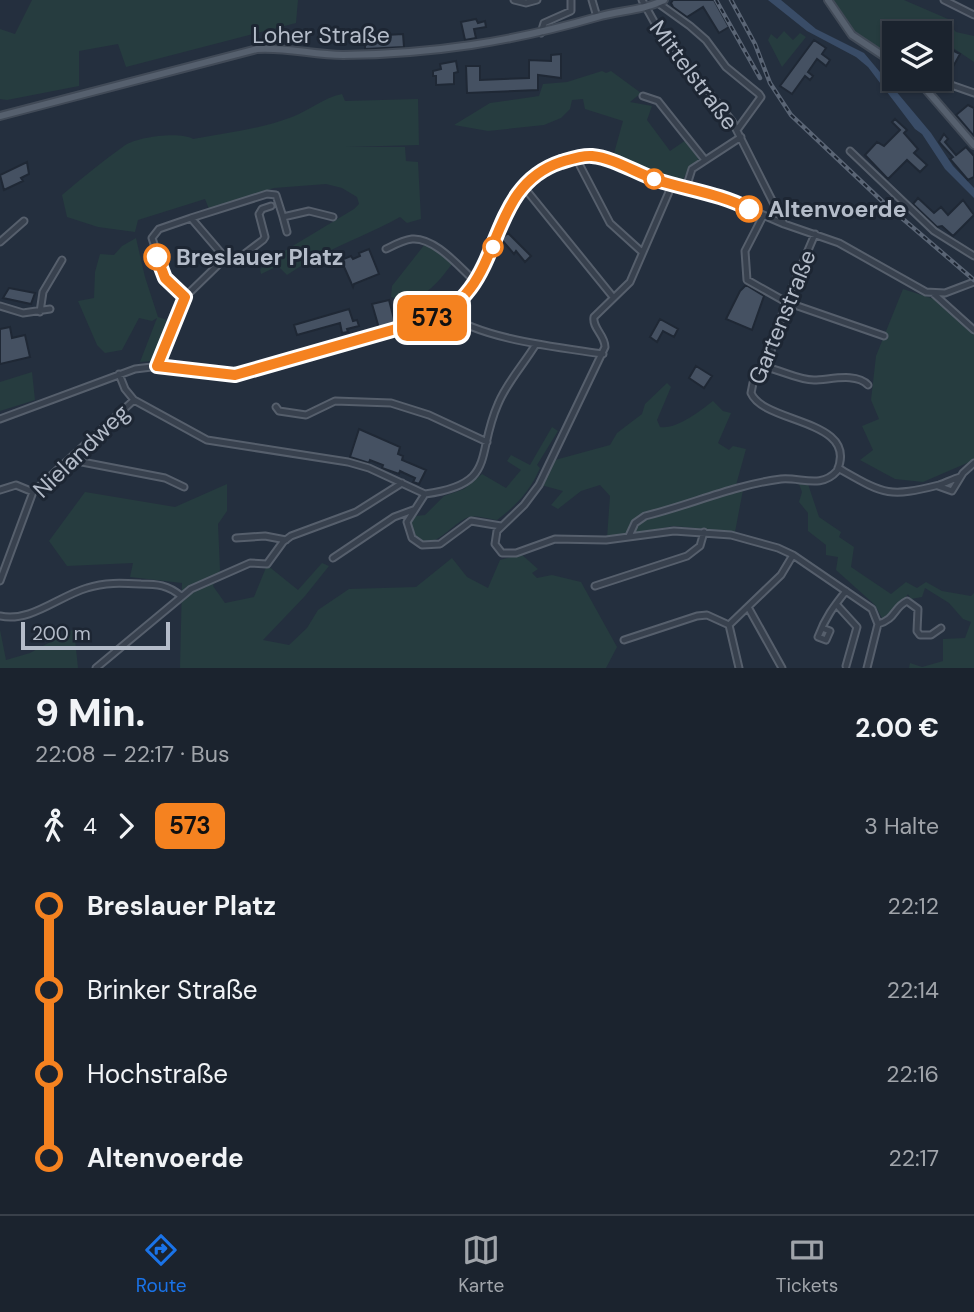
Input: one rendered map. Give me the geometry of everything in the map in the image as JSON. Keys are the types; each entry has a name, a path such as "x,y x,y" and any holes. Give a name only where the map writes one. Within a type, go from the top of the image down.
{"main road":[{"path":"828,0 852,35 882,55"},
{"name":"Loher Straße","path":"0,116 257,49 282,48 338,55 429,52 541,33 597,16 645,8 661,2"},
{"path":"928,91 974,145"}],"street":[{"path":"514,0 526,3 536,0"},
{"path":"541,33 544,23 571,11 572,0"},
{"path":"592,0 597,16"},
{"name":"Mittelstraße","path":"642,0 657,27 737,130 784,224"},
{"path":"944,0 974,15"},
{"path":"661,2 706,40 729,70 760,94 761,97 737,130"},
{"path":"952,85 974,93"},
{"path":"643,96 658,101 705,160"},
{"path":"686,188 692,169 741,137"},
{"path":"850,151 934,231 974,256"},
{"path":"0,419 120,374 157,366 225,375 246,373 445,313 456,305 488,260 510,205 523,186 544,169 576,158 597,157 672,185 726,199 858,252 917,288 933,294 974,330"},
{"path":"576,158 610,223 642,253"},
{"path":"672,185 629,282 593,320 606,343 603,354 539,485 524,505 501,526 494,538 495,544 502,553 511,554 555,539 606,540 674,531 741,537 778,548 793,555 872,609 878,624 867,668"},
{"path":"523,186 612,298"},
{"path":"185,297 165,278 152,238 159,229 267,194 276,195 287,232"},
{"path":"157,366 185,297 222,261 243,256 263,240 265,237 259,214 262,209 271,206"},
{"path":"283,217 309,211 333,217"},
{"path":"763,216 745,251 747,280 786,302 884,336"},
{"path":"191,218 221,253 222,261"},
{"path":"0,242 24,221"},
{"name":"Gartenstraße","path":"815,234 786,302 765,367 751,389 753,399 760,406 816,427 829,435 838,450 838,468"},
{"path":"386,249 413,239 424,241 435,246 475,281"},
{"path":"40,312 43,292 62,260"},
{"path":"933,294 974,282"},
{"path":"0,306 23,313 50,309"},
{"path":"445,313 468,324 536,344 603,354"},
{"path":"120,374 125,389 134,400 212,442 348,462 425,494 459,487 479,471 490,423 499,400 536,344"},
{"path":"765,367 808,380 854,379 864,380 868,385"},
{"name":"Nielandweg","path":"0,581 33,492 134,400"},
{"path":"276,407 279,411 306,415 335,401 391,403 429,415 487,442"},
{"path":"74,456 82,462 165,478 184,487"},
{"path":"938,486 950,492 974,463"},
{"path":"629,536 635,523 645,516 755,484 786,479 822,481 831,477 838,468 891,494 913,493 960,477"},
{"path":"96,668 191,589 250,564 267,564 286,540 356,512 402,483"},
{"path":"0,490 16,485 33,492"},
{"path":"425,494 410,517 407,529 416,542 426,547 440,544 471,521 501,526"},
{"path":"334,558 394,517 416,509"},
{"path":"595,586 687,556 701,546 704,532"},
{"path":"236,538 265,536 286,540"},
{"path":"738,668 729,625 781,575 793,555"},
{"path":"0,617 24,615 85,588 109,583 160,584 173,589 181,596"},
{"path":"822,628 846,591"},
{"path":"878,624 893,618 900,605 907,601 918,609 917,632 920,635 931,635 941,628"},
{"path":"836,604 857,627 846,666"},
{"path":"748,607 782,668"},
{"path":"624,640 697,615 707,615 729,625"}],"green space":[{"path":"32,0 298,0 296,23 126,67 118,44 79,51 79,86 7,100 0,99 0,29 15,34"},
{"path":"832,0 904,0 948,19 882,21 882,50 854,32"},
{"path":"952,28 956,32 974,36 974,62 952,47"},
{"path":"784,31 793,40 800,33 806,37 782,67 768,40 771,34 777,39"},
{"path":"602,71 611,71 641,93 630,102 652,106 647,120 670,151 686,140 699,160 691,165 682,181 613,157 623,121 585,109 583,99 572,100 570,109 561,118 544,125 488,131 454,125 490,103 539,96 543,84 567,82"},
{"path":"342,94 345,101 418,99 419,145 346,147 405,147 406,161 418,162 421,219 407,223 400,217 314,258 287,275 278,266 261,274 260,269 354,209 359,204 357,197 342,188 326,184 274,188 209,209 205,199 138,220 135,232 98,227 67,217 62,195 130,143 169,135 193,139 256,128 292,117"},
{"path":"136,238 158,317 170,321 152,361 140,362 157,318 152,321 139,318 122,350 105,353 97,345 78,301 94,298 95,272 100,254 114,255 122,246"},
{"path":"425,244 452,264 433,286 419,296 411,299 391,297 392,286"},
{"path":"903,289 937,300 974,330 974,460 923,482 895,479 860,460 873,450 862,426 879,419 871,400 876,356"},
{"path":"32,372 35,400 0,411 0,382"},
{"path":"667,383 671,387 657,420 660,427 680,423 713,401 723,411 731,413 718,443 729,450 733,446 746,449 736,485 743,490 735,532 674,526 607,538 610,496 600,485 581,491 558,509 551,505 563,491 541,485 555,460 610,445 617,433 642,414 645,404"},
{"path":"552,427 558,431 537,465 540,468 532,484 517,503 497,520 469,517 431,541 423,541 416,536 409,525 416,516 425,515 444,496 464,489 482,474 506,488 521,470 507,461 511,455 530,465"},
{"path":"227,484 227,511 218,524 220,570 213,586 225,603 254,597 267,565 298,590 322,563 329,566 263,640 289,645 307,628 318,610 349,589 416,587 452,558 467,577 488,588 500,560 521,554 538,569 532,573 537,578 552,575 581,582 617,647 606,668 180,668 182,583 130,577 133,563 67,566 49,541 85,492 175,507"},
{"path":"799,484 808,484 819,517 841,532 839,537 854,547 851,567 891,594 906,582 917,588 926,582 942,591 971,596 974,593 974,668 909,668 910,663 922,667 943,661 943,639 965,638 971,622 963,619 949,603 925,588 922,597 911,599 908,594 890,617 883,620 875,605 836,570 838,557 826,555 826,545 808,531 808,513 799,502 802,492"},
{"path":"74,629 78,668 0,668 0,630 6,660 30,653"}],"water":[{"path":"768,0 781,0 816,29 864,53 882,74 882,85 868,67 856,57 807,31"},
{"path":"886,91 896,91 931,133 953,166 974,188 974,198 945,169 922,134 915,129"}],"building":[{"path":"673,0 714,0 729,27 719,33 703,7 687,17 673,7"},
{"path":"476,19 478,23 485,21 486,27 474,29 476,38 465,40 461,22"},
{"path":"403,34 404,47 365,49 365,41 369,40 369,36"},
{"path":"814,40 826,48 822,54 830,60 826,66 817,59 808,72 813,76 810,80 805,76 792,94 780,86"},
{"path":"952,50 960,54 954,65 952,64"},
{"path":"561,54 561,78 538,75 538,90 467,93 466,66 480,66 480,80 529,78 529,60 551,61 551,55"},
{"path":"456,61 458,72 454,73 454,84 436,85 433,71 441,69 440,64"},
{"path":"968,105 974,108 974,136 956,115"},
{"path":"895,119 907,130 904,133 918,149 914,153 927,165 920,172 907,160 888,179 865,155 877,142 884,146 900,130 892,122"},
{"path":"944,134 948,139 945,142 956,155 966,147 974,156 974,177 968,180 950,159 953,157 939,142"},
{"path":"27,162 29,174 21,178 23,181 4,190 0,175"},
{"path":"918,198 934,213 941,207 948,215 963,200 974,215 953,236 942,226 937,227 913,204"},
{"path":"508,233 531,256 525,262 501,239"},
{"path":"369,249 379,274 354,284 353,287 341,260 351,256 353,259"},
{"path":"746,285 764,296 752,330 726,319 740,291"},
{"path":"9,288 35,293 31,304 3,298"},
{"path":"389,300 395,323 379,328 372,304"},
{"path":"349,309 353,321 357,320 359,326 347,329 348,332 342,333 340,323 297,335 294,325"},
{"path":"660,319 678,329 674,337 663,331 657,342 650,337"},
{"path":"10,327 12,338 25,335 30,357 0,364 0,329"},
{"path":"696,366 712,376 704,388 689,378"},
{"path":"359,429 400,447 398,454 403,456 402,460 426,470 419,484 413,482 415,478 400,471 399,474 370,460 369,463 350,457"}],"railway":[{"path":"716,0 760,78"},
{"path":"731,0 755,44 770,83 791,115 882,201 974,280"}],"bus line":[{"name":"573","path":"157,257 165,278 185,297 157,366 235,375 424,321 451,310 485,266 506,212 518,192 544,169 570,159 597,157 654,179 726,199 749,209"}],"place":[{"name":"Altenvoerde","path":"749,209"},
{"name":"Breslauer Platz","path":"157,257"}]}
